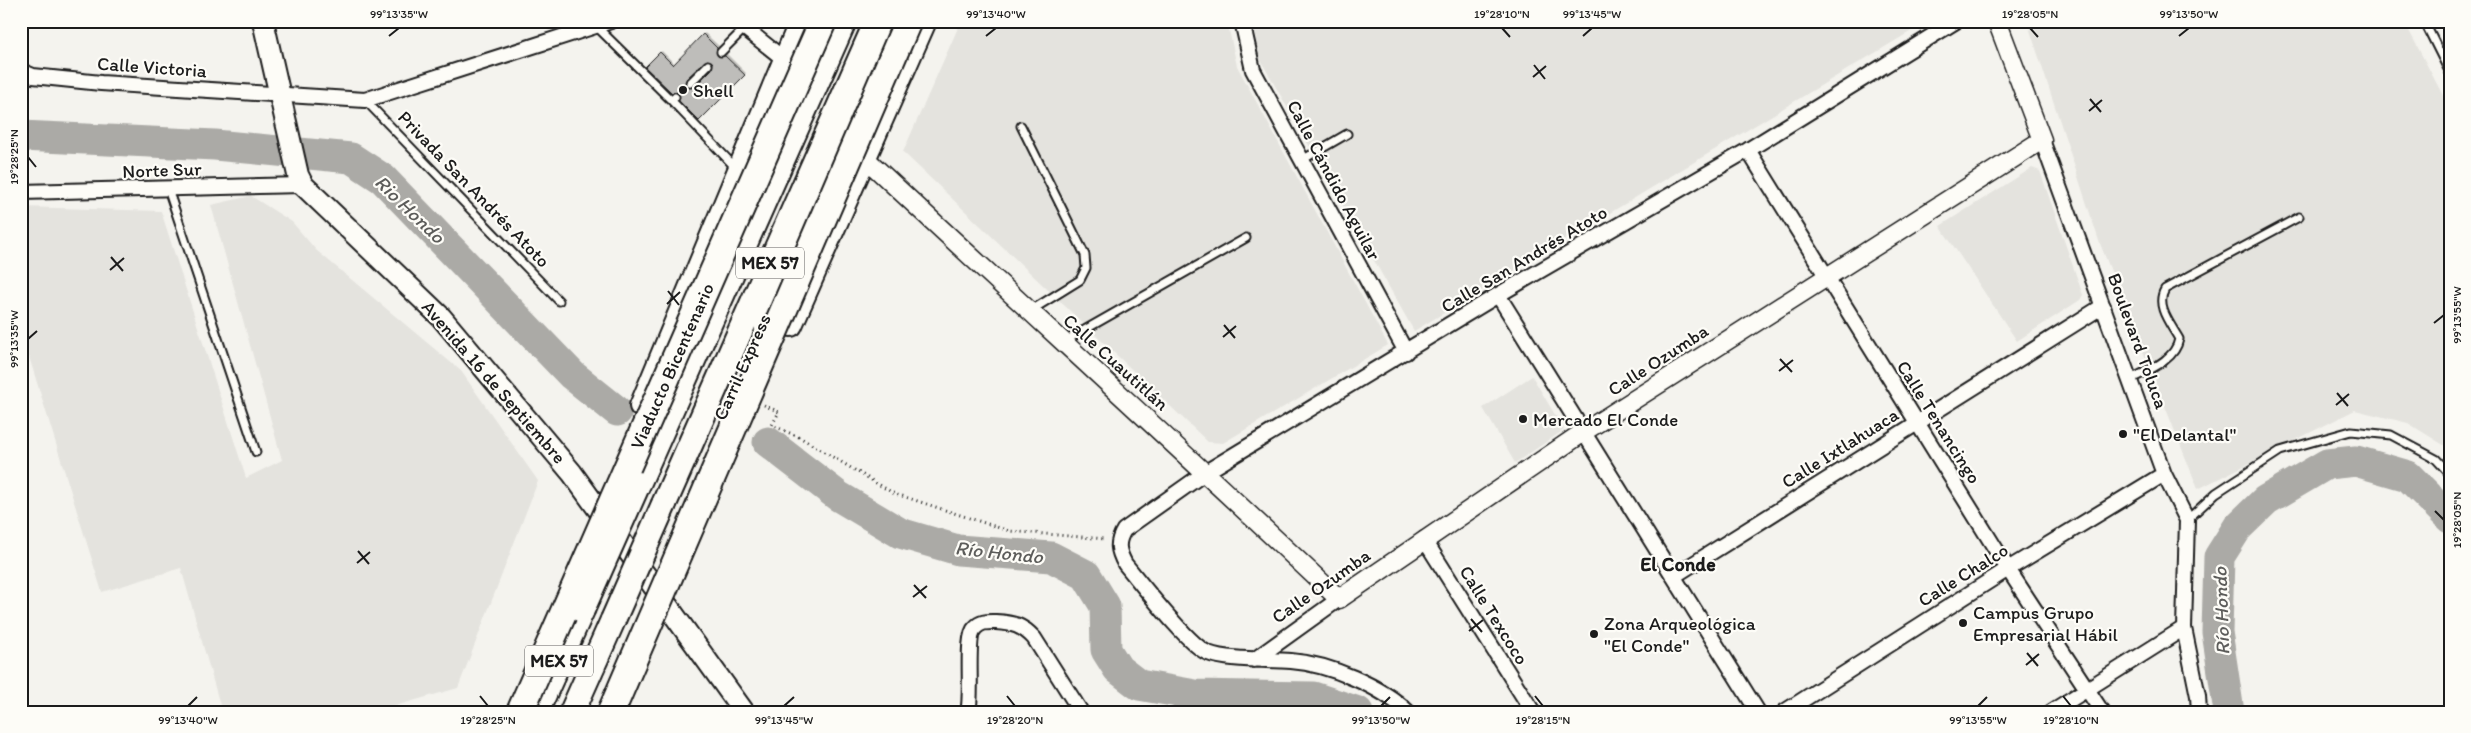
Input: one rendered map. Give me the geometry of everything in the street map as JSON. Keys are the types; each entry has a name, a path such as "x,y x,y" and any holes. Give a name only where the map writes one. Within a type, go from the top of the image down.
{"highway":[{"name":"Viaducto Bicentenario","path":"520,712 823,21"},
{"name":"MEX 57","path":"536,712 844,21"},
{"name":"MEX 57","path":"572,712 877,21"},
{"name":"Carril Express","path":"591,712 894,21"},
{"path":"611,712 908,21"},
{"path":"761,393 771,261"}],"main road":[{"path":"263,21 300,180"},
{"path":"606,488 801,21"},
{"path":"701,529 925,21"},
{"name":"Avenida 16 de Septiembre","path":"300,180 441,317 572,473 744,712"},
{"path":"507,712 567,573"},
{"path":"622,712 654,638"}],"street":[{"path":"283,105 365,100 611,21"},
{"name":"Calle Cándido Aguilar","path":"1242,21 1253,70 1406,352"},
{"name":"Calle San Andrés Atoto","path":"1118,540 1124,530 1206,472 1498,295 1748,150 1956,21"},
{"name":"Boulevard Toluca","path":"1997,21 2164,474 2187,520 2184,628 2199,712"},
{"path":"740,25 785,60"},
{"name":"Calle Victoria","path":"21,72 33,76 283,105"},
{"name":"Calle Ozumba","path":"1254,660 1424,539 1585,431 2042,140"},
{"name":"Calle Tenancingo","path":"1748,150 2008,569 2102,712"},
{"name":"Calle Cuautitlán","path":"865,158 1029,312 1206,472 1339,598"},
{"name":"Norte Sur","path":"21,192 168,189 300,180"},
{"path":"1498,295 1585,431 1758,712"},
{"name":"Calle Ixtlahuaca","path":"1674,576 2102,306"},
{"name":"Calle Chalco","path":"1784,712 2008,569 2164,474"},
{"name":"Calle Texcoco","path":"1424,539 1533,712"},
{"path":"1118,540 1118,551 1125,564 1191,640 1208,653 1254,660 1293,661 1351,676 1397,700 1408,712"},
{"path":"968,712 972,692 970,638 973,628 983,622 1015,623 1025,629 1034,638 1081,712"},
{"path":"2051,712 2184,628"}],"lane":[{"path":"2424,21 2450,73"},
{"path":"721,52 740,25"},
{"path":"596,26 673,99 738,170"},
{"path":"690,82 708,65"},
{"name":"Privada San Andrés Atoto","path":"365,100 559,301"},
{"path":"1021,126 1085,255 1086,262 1086,268 1080,280 1029,312"},
{"path":"1302,160 1347,134"},
{"path":"168,189 256,452"},
{"path":"2130,380 2170,357 2177,349 2179,339 2162,310 2160,298 2165,289 2299,217"},
{"path":"1062,342 1246,238"},
{"path":"2187,520 2216,493 2280,450 2351,431 2391,435 2436,459 2450,474"}],"path":[{"path":"761,393 779,412 772,425 801,438 893,493 1009,531 1118,540"}],"shaded area":[{"path":"961,21 1227,21 1237,66 1388,345 1223,443 1208,442 903,152"},
{"path":"1254,21 1928,21 1414,331 1257,54"},
{"path":"2027,21 2404,21 2450,109 2450,449 2408,423 2355,410 2198,489 2099,241"},
{"path":"2032,168 2040,171 2083,295 2080,300 2017,341 1940,226"},
{"path":"251,196 292,222 316,250 461,371 538,481 458,688 374,712 222,712 181,568 102,592 21,331 21,207 161,211 246,478 282,460 211,205"},
{"name":"Mercado El Conde","path":"1532,376 1564,430 1515,463 1483,408"}],"building":[{"path":"703,34 717,48 718,56 725,56 745,75 699,121 679,101 679,93 672,93 645,67 660,52 673,65","holes":["707,60 713,63 712,69 694,87 687,87 686,79"]}],"waterway":[{"name":"Rio Hondo","path":"21,136 215,145 351,158 383,179 572,375 617,411"},
{"name":"Río Hondo","path":"768,442 838,496 900,533 958,550 1051,557 1086,575 1105,606 1106,650 1118,669 1139,685 1195,695 1313,697 1358,712"},
{"name":"Río Hondo","path":"2229,712 2217,632 2219,557 2238,527 2266,500 2327,464 2356,461 2408,476 2450,518"}],"place":[{"name":"Shell","path":"683,90"},
{"name":"Mercado El Conde","path":"1523,419"},
{"name":"\"El Delantal\"","path":"2123,434"},
{"name":"Campus Grupo Empresarial Hábil","path":"1963,623"},
{"name":"Zona Arqueológica \"El Conde\"","path":"1594,634"}],"district":[{"name":"El Conde","path":"1678,564"}]}
